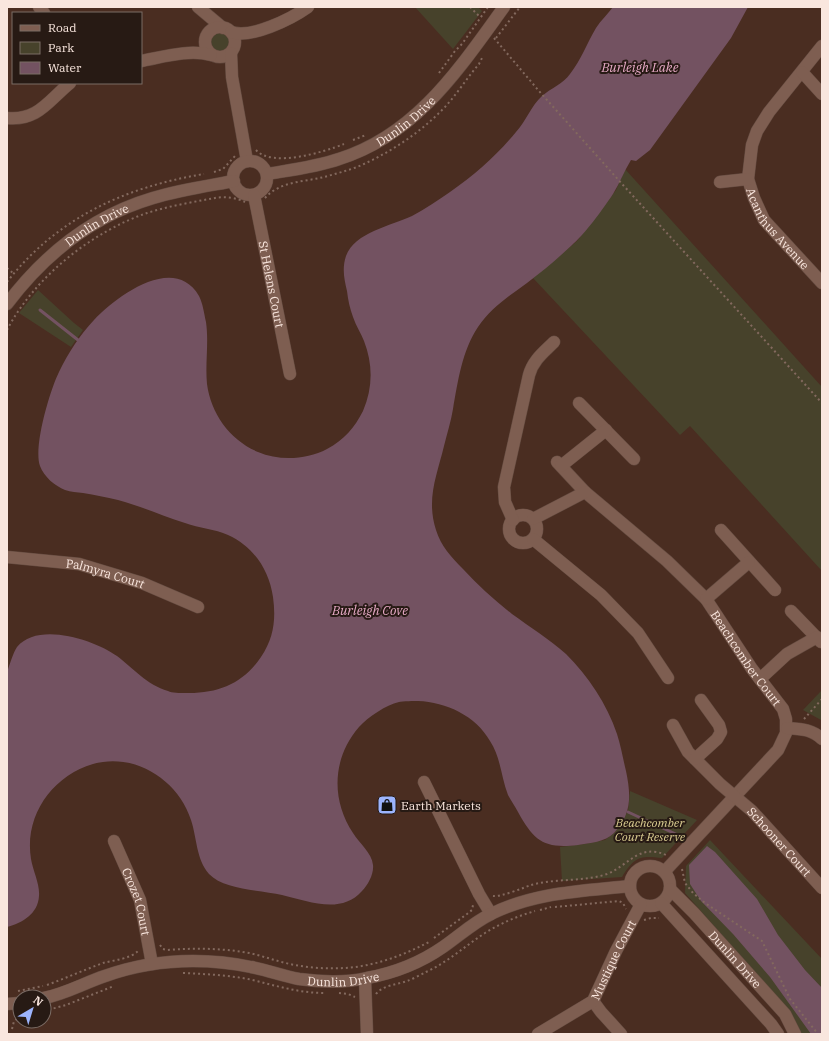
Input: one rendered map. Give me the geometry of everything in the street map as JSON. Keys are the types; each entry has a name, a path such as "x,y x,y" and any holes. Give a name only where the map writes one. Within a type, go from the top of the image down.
{"street":[{"path":"186,53 199,46 214,28 227,30 238,34 250,33 282,22 308,7"},
{"name":"Dunlin Drive","path":"267,174 310,167 340,159 357,152 395,132 419,113 435,97 504,7"},
{"path":"200,9 235,38 232,77 247,161"},
{"path":"200,9 207,22 205,47 223,63 232,77"},
{"path":"142,61 186,53 204,53 225,57 233,50 240,40 250,33"},
{"name":"Acanthus Avenue","path":"822,46 769,112 757,131 752,144 748,179 754,198 764,220 822,283"},
{"path":"802,72 822,94"},
{"path":"7,118 26,118 34,114 69,84"},
{"path":"247,161 258,162 262,165 267,174 266,185 259,193 250,199 235,186 234,181 235,170 238,166 247,161"},
{"path":"720,182 748,179"},
{"name":"Dunlin Drive","path":"7,304 31,274 58,249 77,234 103,218 153,198 234,181"},
{"name":"St Helens Court","path":"250,199 290,374"},
{"path":"513,520 506,502 504,487 529,375 537,358 554,342"},
{"path":"579,403 634,459"},
{"name":"Beachcomber Court","path":"606,430 559,464 585,492 667,561 706,599 752,669 783,709 786,714 787,728"},
{"path":"533,520 585,492"},
{"path":"520,516 525,516 533,520 536,527 535,536 533,539 524,543 515,541 509,528 513,520 520,516"},
{"path":"721,530 775,590"},
{"path":"533,539 601,595 638,633 668,678"},
{"name":"Palmyra Court","path":"7,557 79,564 142,582 198,607"},
{"path":"706,599 749,562"},
{"path":"760,679 787,654 819,640 791,611"},
{"path":"695,759 717,738 721,732 719,725 701,700"},
{"name":"Schooner Court","path":"673,725 683,744 695,759 752,811 822,888"},
{"path":"665,871 778,750 787,728 813,732 822,739"},
{"path":"424,782 479,894 491,914"},
{"name":"Crozet Court","path":"114,841 140,900 152,964"},
{"path":"654,866 665,871 670,882 669,894 661,903 651,906 641,904 633,896 630,886 633,875 642,867 654,866"},
{"name":"Dunlin Drive","path":"52,996 105,976 152,964 191,961 209,961 251,967 299,979 335,981 365,979 394,971 427,957 491,914 516,903 552,894 630,886"},
{"name":"Dunlin Drive","path":"670,889 694,913 784,1014 795,1034"},
{"name":"Dunlin Drive","path":"661,903 771,1024 778,1034"},
{"name":"Mustique Court","path":"538,1034 593,1001 616,951 641,904"},
{"path":"365,979 367,1034"},
{"path":"593,1001 621,1034"}],"path":[{"path":"470,7 480,17"},
{"path":"435,78 462,44 488,7"},
{"path":"495,40 623,185 822,403"},
{"path":"353,140 370,133"},
{"path":"254,147 260,154 274,159 332,148 346,143"},
{"path":"7,330 14,316 35,290 63,262 84,246 113,228 148,213 221,197 250,199"},
{"path":"7,282 32,255"},
{"path":"7,268 14,274"},
{"path":"801,729 803,720 822,699"},
{"path":"595,877 608,874 637,855 655,852 675,862 693,893 704,903 762,941 790,1000 818,1034"},
{"path":"374,996 382,988 408,981 428,972 448,960 485,933 522,915 556,906 619,901 625,906 626,913"},
{"path":"158,940 163,949 167,950 198,948 224,950 249,953 290,964 310,967 359,967 390,959 431,940 468,914 472,910 473,902"},
{"path":"27,989 47,985 104,963 136,954 140,948"},
{"path":"179,973 227,976 248,979 291,990 328,993"},
{"path":"52,1009 66,1005 115,985"},
{"path":"335,993 348,994 359,998"}],"green space":[{"path":"415,7 478,7 482,11 453,49"},
{"path":"220,30 228,34 232,42 228,50 220,54 212,50 208,42 212,34"},
{"path":"625,169 822,387 822,571 690,426 680,435 533,278 577,241 616,190"},
{"path":"38,290 83,330 71,347 19,313"},
{"path":"822,690 822,719 821,720 803,710"},
{"name":"Beachcomber Court Reserve","path":"630,791 697,820 662,858 643,857 638,859 630,865 622,877 562,881 560,847 605,840 615,832 628,811"},
{"path":"710,840 822,959 822,1034 800,1034 791,1013 685,893 686,866"}],"water":[{"name":"Burleigh Cove","path":"613,7 748,7 731,38 650,150 636,161 631,160 613,194 588,228 576,241 539,274 494,308 478,327 468,346 461,366 451,418 436,477 432,497 432,508 433,519 438,536 454,560 480,587 512,614 566,654 589,681 602,701 617,734 628,780 629,804 620,826 610,836 592,843 557,846 541,841 529,830 509,797 494,747 477,724 459,712 439,704 418,701 401,702 378,712 367,719 359,727 350,739 339,765 338,793 341,807 346,820 356,837 368,852 373,865 372,876 368,883 354,898 344,903 313,903 282,895 243,889 216,879 209,874 202,862 197,848 191,820 185,806 176,793 153,772 124,762 109,761 93,764 78,770 65,778 44,800 37,813 32,828 30,843 31,859 38,887 38,902 36,908 28,917 7,927 7,672 17,647 26,639 38,635 52,634 81,639 95,644 117,656 153,685 160,688 174,693 208,692 228,686 237,681 254,666 269,643 274,621 273,597 264,569 253,553 237,540 223,533 190,525 127,502 65,490 54,484 44,474 38,457 47,405 55,380 75,344 94,320 116,300 145,283 161,279 175,278 188,284 199,296 202,302 207,330 207,384 209,395 218,416 239,441 258,452 284,458 301,457 319,453 339,442 353,428 363,411 369,394 371,376 367,350 352,314 344,278 345,260 351,248 365,235 412,216 427,207 477,172 520,128 538,100 564,81 570,74 596,28"},
{"path":"707,846 715,852 757,899 778,935 805,970 822,988 822,1034 811,1034 770,977 733,934 701,901 690,884 689,865"}],"waterway":[{"path":"40,310 78,340"},
{"path":"628,812 680,836"}],"place":[{"name":"Earth Markets","path":"387,805"}],"water label":[{"name":"Burleigh Lake","path":"640,67"}]}
